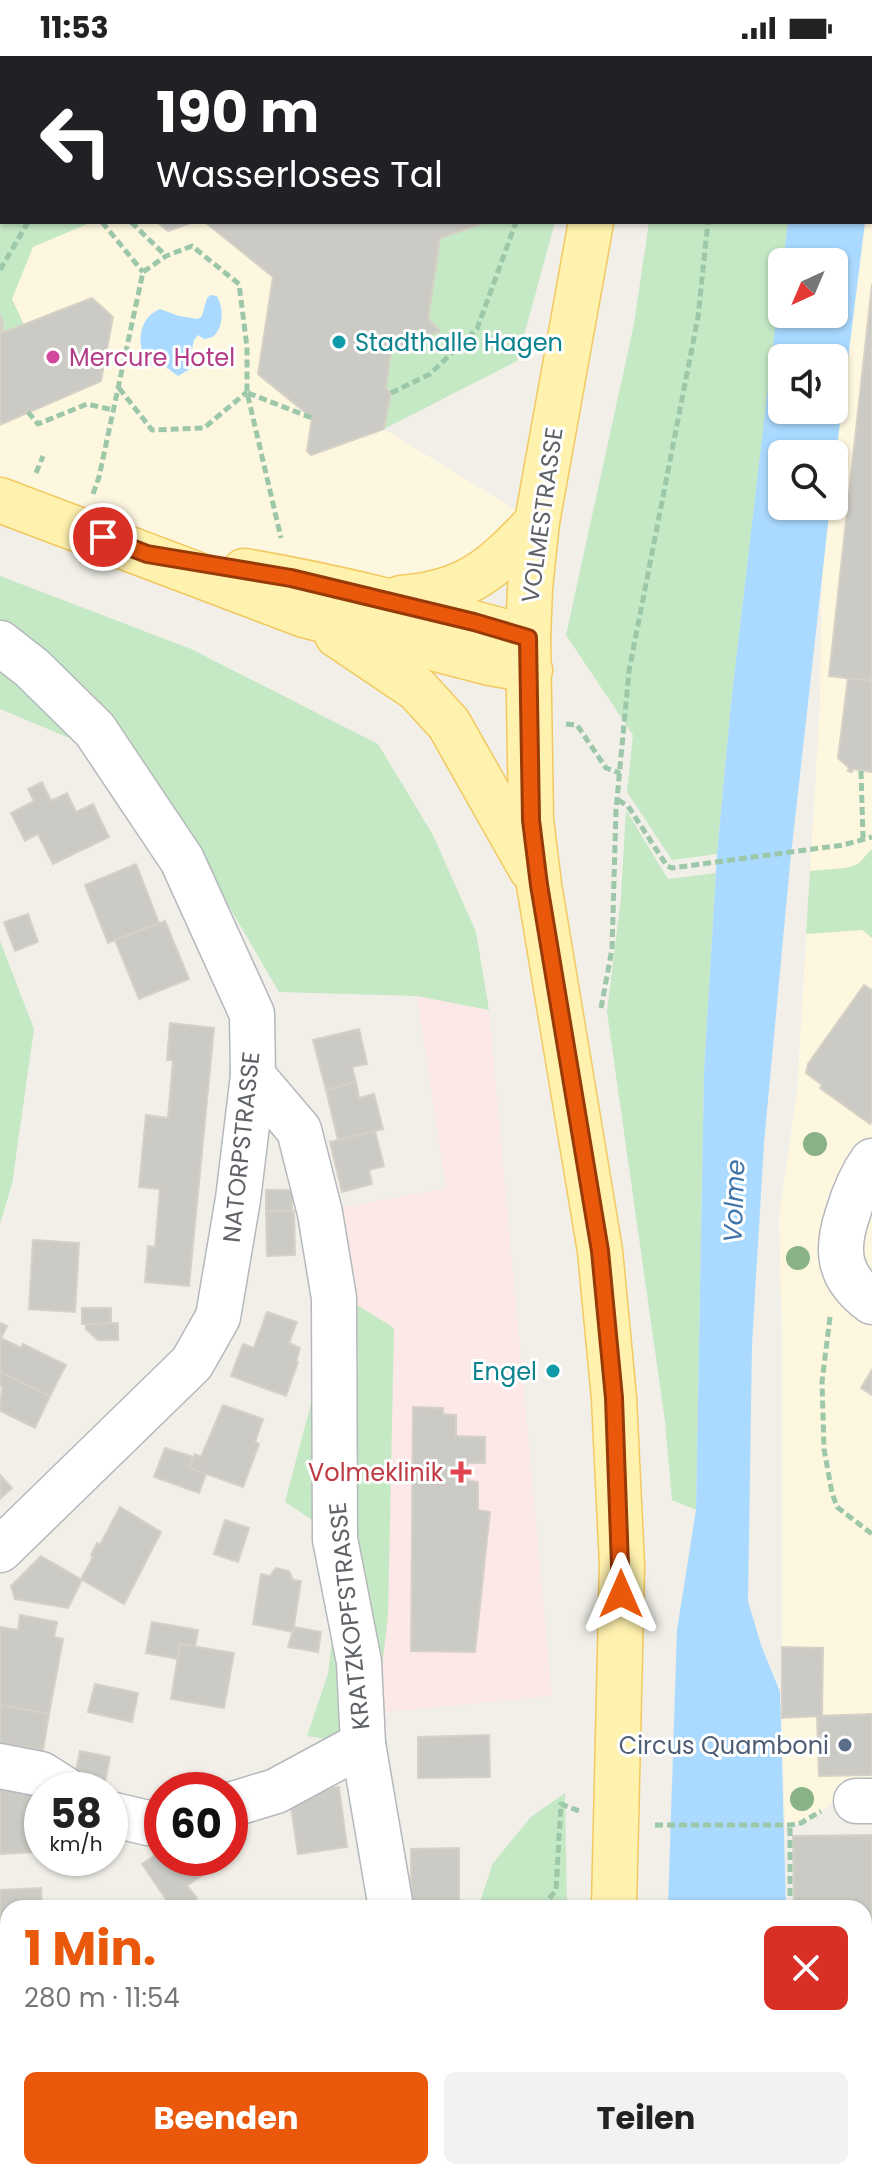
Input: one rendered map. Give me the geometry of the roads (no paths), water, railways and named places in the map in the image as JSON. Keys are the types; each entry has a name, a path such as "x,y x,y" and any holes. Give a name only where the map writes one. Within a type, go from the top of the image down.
{"main road":[{"name":"VOLMESTRASSE","path":"591,224 537,522 530,588 531,820 600,1251 614,1398 622,1565 614,1900"},
{"path":"0,500 147,554 298,596 478,660 529,654"},
{"path":"298,596 380,599 427,596 470,582 503,558 537,522"},
{"path":"298,596 363,650 417,689 449,724 462,742 494,807 539,885"},
{"path":"380,599 474,622 529,654"}],"street":[{"name":"NATORPSTRASSE","path":"0,643 32,668 95,730 182,860 252,1014 253,1076 238,1199 218,1317 192,1363 0,1550"},
{"name":"KRATZKOPFSTRASSE","path":"253,1076 299,1130 323,1227 334,1298 335,1539 359,1662 363,1744 390,1900"},
{"path":"860,1290 839,1251 843,1226 858,1180 872,1161"},
{"name":"KRATZKOPFSTRASSE","path":"248,1800 276,1791 363,1744"},
{"path":"0,1766 31,1772"}],"water":[{"path":"788,224 865,224 848,359 848,344 773,344 775,328 848,328 848,248 785,248"},
{"path":"211,295 217,296 219,301 221,323 213,337 204,339 198,335 194,340 190,358 195,366 178,376 162,364 151,365 142,351 141,334 152,313 160,309 198,319"},
{"name":"Volme","path":"768,387 768,424 840,424 838,440 768,440 768,520 828,520 790,864 764,1143 752,1344 748,1601 780,1692 786,1900 668,1900 677,1630 696,1510 704,1072 717,854 731,703"}],"place":[{"name":"Stadthalle Hagen","path":"339,342"},
{"name":"Mercure Hotel","path":"53,357"},
{"name":"Engel","path":"553,1371"},
{"name":"Volmeklinik","path":"461,1472"},
{"name":"Circus Quamboni","path":"845,1745"}]}
